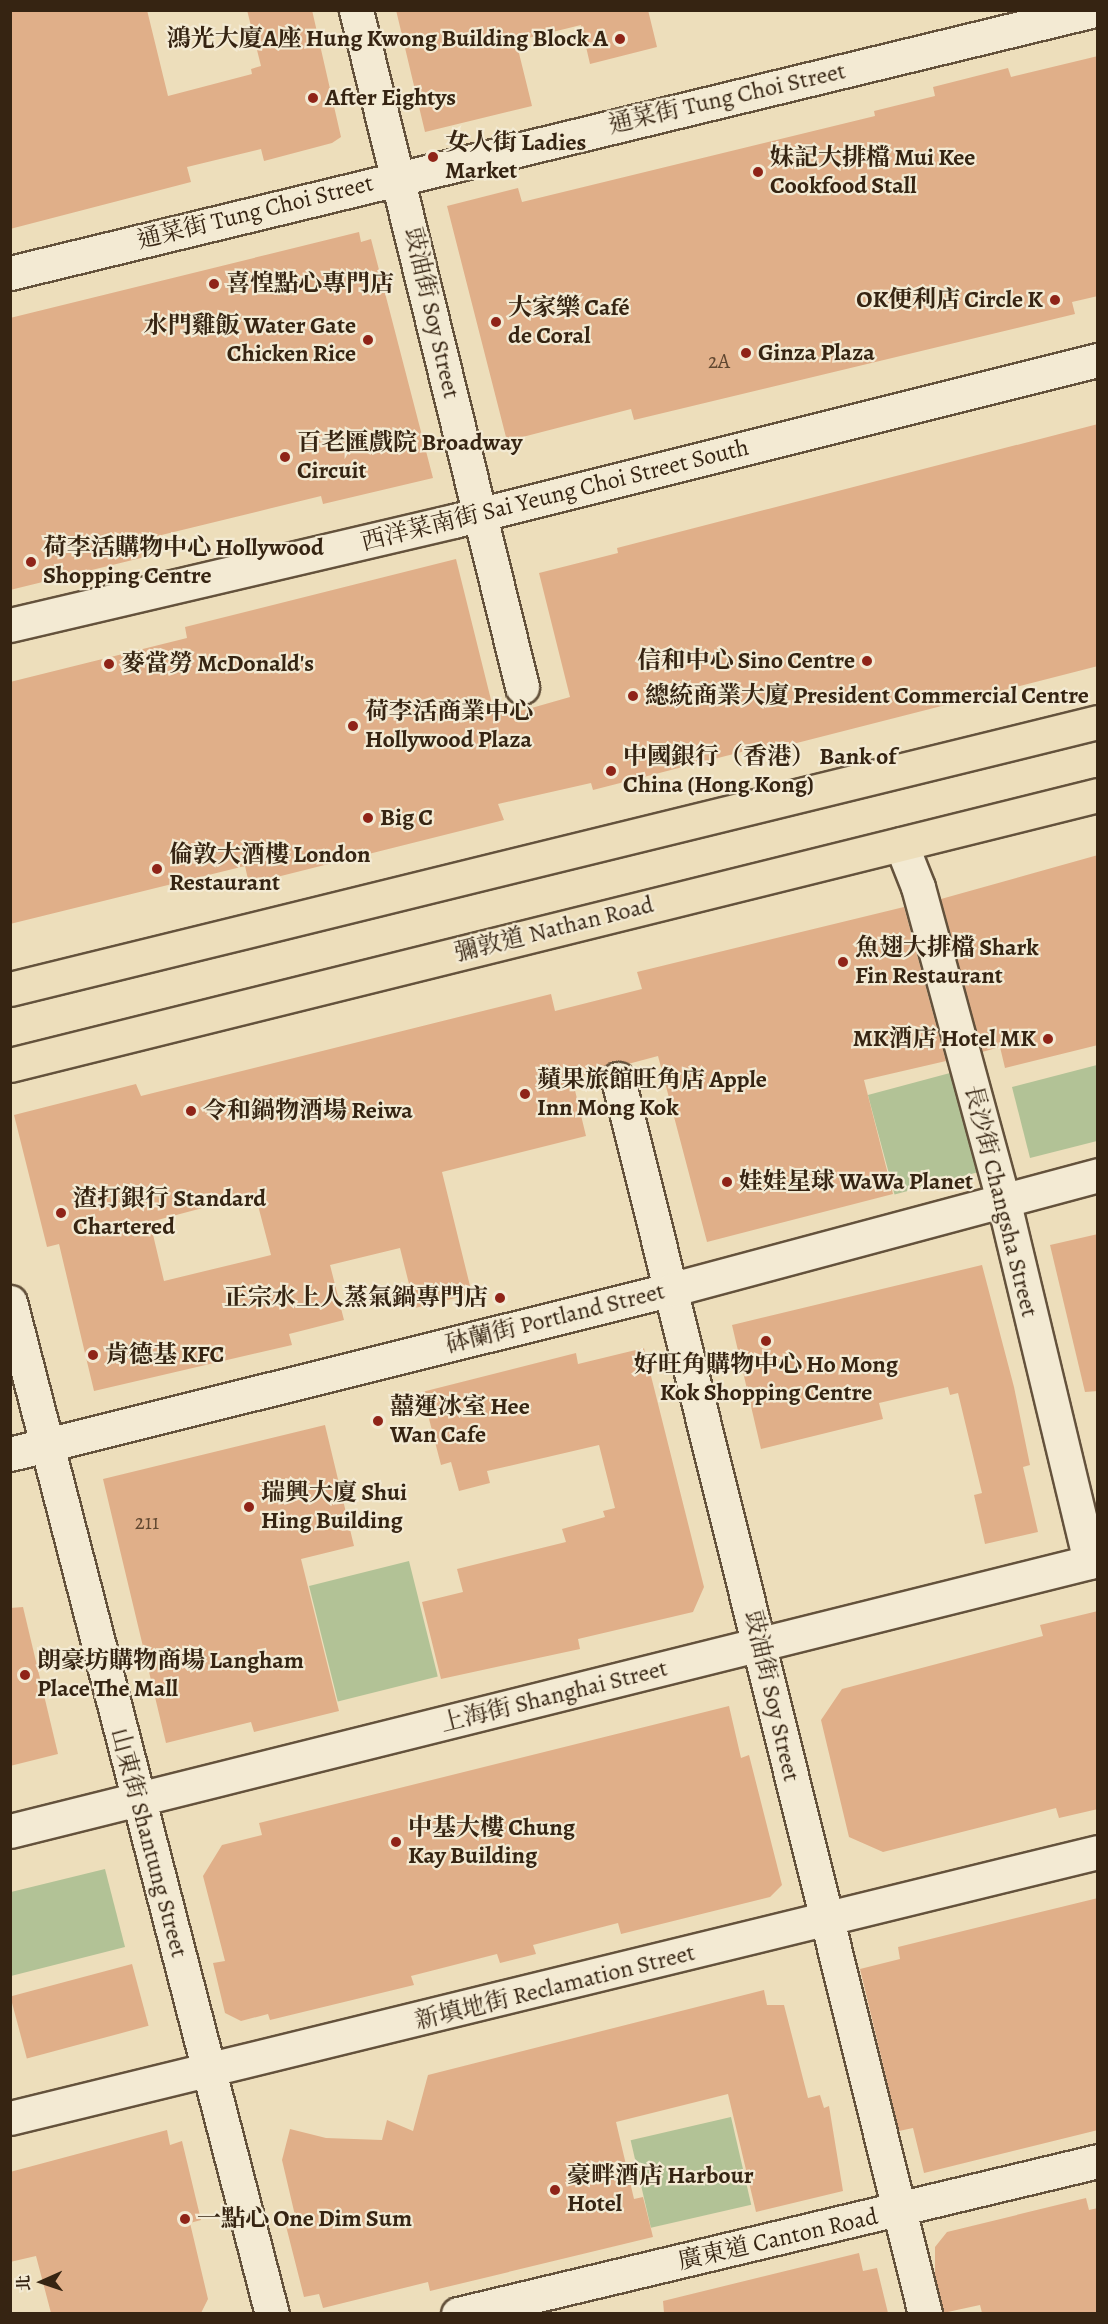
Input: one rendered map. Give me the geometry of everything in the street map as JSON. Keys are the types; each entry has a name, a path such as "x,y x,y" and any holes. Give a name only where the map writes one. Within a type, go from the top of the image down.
{"main road":[{"path":"10,989 1098,722"},
{"name":"彌敦道 Nathan Road","path":"10,1065 1098,795"}],"street":[{"name":"豉油街 Soy Street","path":"356,10 400,176 522,687"},
{"name":"通菜街 Tung Choi Street","path":"10,273 400,176 1095,10"},
{"name":"西洋菜南街 Sai Yeung Choi Street South","path":"10,625 480,515 1098,360"},
{"name":"長沙街 Changsha Street","path":"901,844 918,886 1003,1199 1094,1561"},
{"name":"豉油街 Soy Street","path":"618,1079 673,1288 825,1919 925,2313"},
{"name":"砵蘭街 Portland Street","path":"10,1454 673,1288 1098,1174"},
{"name":"山東街 Shantung Street","path":"10,1302 272,2313"},
{"name":"上海街 Shanghai Street","path":"10,1831 1094,1561"},
{"name":"新填地街 Reclamation Street","path":"10,2118 210,2071 1098,1852"},
{"name":"廣東道 Canton Road","path":"458,2313 898,2211 1098,2161"}],"green space":[{"path":"1097,1065 1097,1141 1030,1158 1012,1087"},
{"path":"950,1073 977,1172 895,1194 868,1095"},
{"path":"409,1561 438,1676 338,1701 309,1586"},
{"path":"105,1869 125,1947 11,1976 11,1892"},
{"path":"731,2117 751,2205 651,2228 631,2140"}],"building":[{"path":"10,10 147,10 168,96 252,74 251,69 261,66 247,10 312,10 341,137 332,143 264,161 261,149 187,167 191,182 10,229"},
{"path":"396,10 648,10 657,47 590,64 581,25 516,41 532,106 425,132"},
{"path":"1098,56 1098,296 1072,302 1075,314 634,420 631,409 507,441 447,206 518,188 522,202 875,116 874,111 935,96 933,87 1008,68 1011,77"},
{"path":"359,232 361,242 371,239 433,478 323,504 321,496 141,540 145,557 10,590 10,318"},
{"path":"1098,424 1098,666 785,746 784,741 593,790 591,783 498,804 504,820 249,884 245,866 10,924 10,682 187,638 185,627 456,559 495,716 528,709 570,697 539,573 618,553 617,548"},
{"path":"1098,855 1098,1045 1005,1068 1000,1047 982,1052 941,899"},
{"path":"904,907 946,1061 864,1080 893,1194 707,1242 658,1056 628,1064 614,1061 602,1071 572,1078 586,1136 442,1172 472,1294 415,1308 400,1248 330,1265 344,1320 289,1334 292,1345 94,1391 59,1244 47,1247 14,1115 136,1084 141,1096 551,994 555,1011 642,989 637,972","holes":["255,1194 271,1255 164,1281 150,1222"]},
{"path":"1098,1234 1098,1391 1085,1392 1050,1245"},
{"path":"982,1265 1014,1387 1030,1465 1023,1467 1038,1532 985,1544 974,1495 982,1493 958,1393 950,1395 948,1387 879,1403 883,1419 761,1449 732,1325"},
{"path":"644,1348 704,1587 693,1612 578,1639 580,1649 441,1679 422,1602 463,1592 457,1569 566,1542 562,1529 605,1517 603,1511 615,1508 599,1445 487,1471 490,1483 459,1491 451,1462 441,1465 422,1392 576,1353 578,1364"},
{"path":"325,1425 354,1546 301,1559 339,1711 254,1732 251,1722 166,1743 103,1479"},
{"name":"朗豪坊購物商場 Langham Place The Mall","path":"23,1607 58,1754 10,1766 10,1608"},
{"path":"1098,1611 1098,1809 1059,1818 1056,1808 883,1852 849,1837 821,1720 842,1689 1043,1636 1040,1625"},
{"path":"729,1706 741,1758 749,1755 782,1885 770,1897 621,1934 618,1923 533,1945 536,1954 500,1963 497,1954 411,1976 414,1985 270,2020 268,2014 241,2021 225,2013 213,1963 225,1961 203,1876 222,1845 262,1835 259,1823"},
{"path":"1098,1898 1098,2130 924,2173 913,2128 899,2131 860,1969 900,1959 898,1947"},
{"path":"132,1964 149,2026 27,2058 10,1997"},
{"path":"764,1990 767,2005 784,2005 808,2098 820,2095 824,2108 829,2106 843,2191 756,2212 728,2094 616,2122 634,2199 643,2197 653,2237 430,2291 428,2282 323,2308 319,2294 304,2297 286,2226 297,2224 282,2160 290,2129 326,2138 382,2140 387,2120 413,2131 428,2075"},
{"path":"167,2130 170,2145 182,2141 201,2220 190,2223 208,2299 201,2313 51,2313 36,2256 10,2262 10,2172"},
{"path":"1086,2198 1089,2210 1098,2208 1098,2313 982,2313 980,2305 943,2313 935,2276 935,2247 947,2232"},
{"path":"859,2253 863,2271 877,2268 888,2313 664,2313 663,2301"}],"place":[{"name":"鴻光大廈A座 Hung Kwong Building Block A","path":"620,39"},
{"name":"After Eightys","path":"313,98"},
{"name":"女人街 Ladies Market","path":"433,157"},
{"name":"妹記大排檔 Mui Kee Cookfood Stall","path":"758,172"},
{"name":"喜惶點心專門店","path":"214,284"},
{"name":"OK便利店 Circle K","path":"1055,300"},
{"name":"大家樂 Café de Coral","path":"496,322"},
{"name":"水門雞飯 Water Gate Chicken Rice","path":"368,340"},
{"name":"Ginza Plaza","path":"746,353"},
{"name":"百老匯戲院 Broadway Circuit","path":"285,457"},
{"name":"荷李活購物中心 Hollywood Shopping Centre","path":"31,562"},
{"name":"信和中心 Sino Centre","path":"867,661"},
{"name":"麥當勞 McDonald's","path":"109,664"},
{"name":"總統商業大廈 President Commercial Centre","path":"633,696"},
{"name":"荷李活商業中心 Hollywood Plaza","path":"353,726"},
{"name":"中國銀行（香港） Bank of China (Hong Kong)","path":"611,771"},
{"name":"Big C","path":"368,818"},
{"name":"倫敦大酒樓 London Restaurant","path":"157,869"},
{"name":"魚翅大排檔 Shark Fin Restaurant","path":"843,962"},
{"name":"MK酒店 Hotel MK","path":"1048,1039"},
{"name":"蘋果旅館旺角店 Apple Inn Mong Kok","path":"525,1094"},
{"name":"令和鍋物酒場 Reiwa","path":"191,1111"},
{"name":"娃娃星球 WaWa Planet","path":"727,1182"},
{"name":"渣打銀行 Standard Chartered","path":"61,1213"},
{"name":"正宗水上人蒸氣鍋專門店","path":"500,1298"},
{"name":"好旺角購物中心 Ho Mong Kok Shopping Centre","path":"766,1341"},
{"name":"肯德基 KFC","path":"93,1355"},
{"name":"囍運冰室 Hee Wan Cafe","path":"378,1421"},
{"name":"瑞興大廈 Shui Hing Building","path":"249,1507"},
{"name":"朗豪坊購物商場 Langham Place The Mall","path":"25,1675"},
{"name":"中基大樓 Chung Kay Building","path":"396,1842"},
{"name":"豪畔酒店 Harbour Hotel","path":"555,2190"},
{"name":"一點心 One Dim Sum","path":"185,2219"}]}
